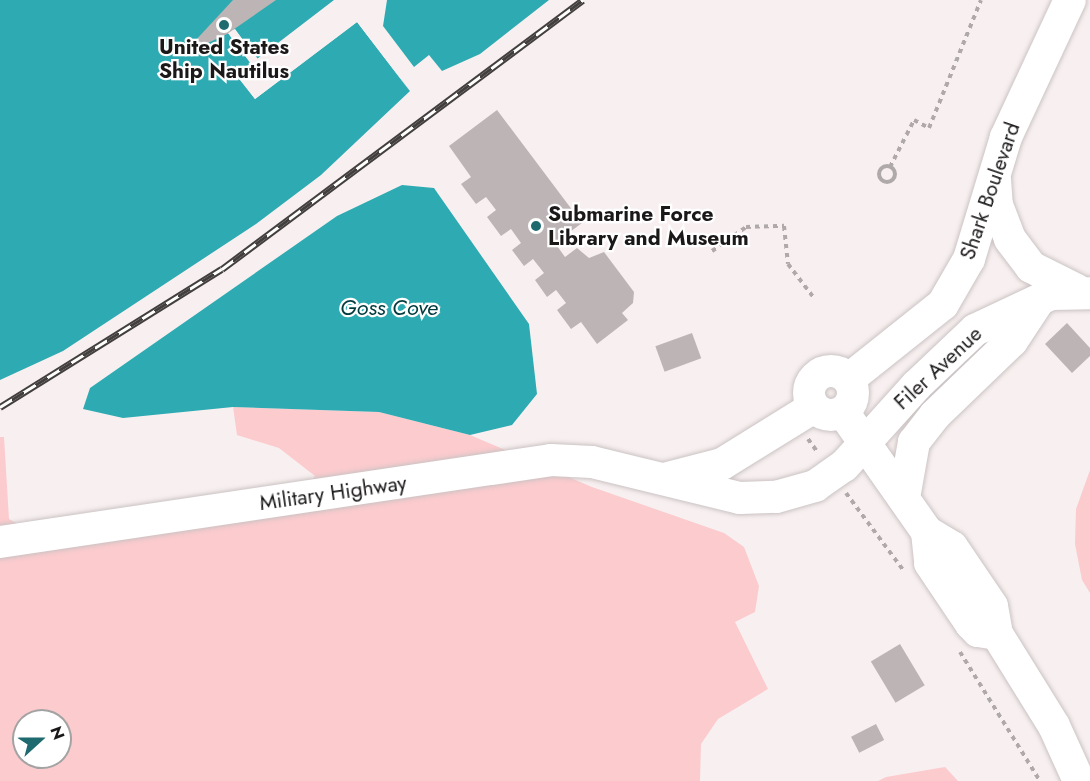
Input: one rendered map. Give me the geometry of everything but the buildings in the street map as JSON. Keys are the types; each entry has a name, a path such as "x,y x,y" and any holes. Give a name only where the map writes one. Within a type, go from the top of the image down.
{"street":[{"name":"Shark Boulevard","path":"820,416 853,397 849,380 943,304 969,259 1006,136 1070,0"},
{"path":"995,172 997,205 1010,239 1031,267 1084,292"},
{"name":"Filer Avenue","path":"866,443 975,330 1051,294 1084,292"},
{"path":"904,498 914,442 935,415 1012,341 1036,303"},
{"path":"820,416 866,443 927,532 952,547 992,606 997,634 1054,726 1078,781"},
{"name":"Military Highway","path":"664,479 722,464 820,416"},
{"name":"Military Highway","path":"0,542 551,460 592,462 740,498 776,497 815,486 844,466 866,443"}],"path":[{"path":"890,167 880,169 882,180 894,178 890,167 914,120 929,128 981,0"},
{"path":"712,251 746,227 784,226 788,264 814,298"},
{"path":"820,416 824,462"},
{"path":"847,494 912,581"},
{"path":"980,683 1040,781"}],"shaded area":[{"path":"233,407 379,412 470,435 592,487 724,533 744,547 759,586 755,612 735,622 768,689 718,719 701,744 700,781 0,781 0,437 4,437 9,519 55,545 296,509 315,476 279,448 237,435"},
{"path":"1090,470 1090,593 1082,580 1075,544 1076,509"},
{"path":"945,767 958,781 878,781 886,777"}],"water":[{"path":"0,0 334,0 257,59 235,29 228,33 251,64 237,75 255,99 357,22 410,91 321,175 256,224 63,351 0,380"},
{"path":"387,0 549,0 480,54 442,71 429,55 414,67 383,26"},
{"name":"Goss Cove","path":"402,185 434,188 529,324 537,394 512,425 470,435 379,412 233,407 123,418 83,409 90,388 337,216"}],"pier":[{"path":"337,0 258,62 232,34 254,63 241,75 256,95 357,19 412,94 357,22 255,99 236,75 251,63 228,33 234,29 258,59"}],"railway":[{"path":"0,407 222,269 583,0"}],"place":[{"name":"United States Ship Nautilus","path":"224,25"},
{"name":"Submarine Force Library and Museum","path":"536,226"}]}
